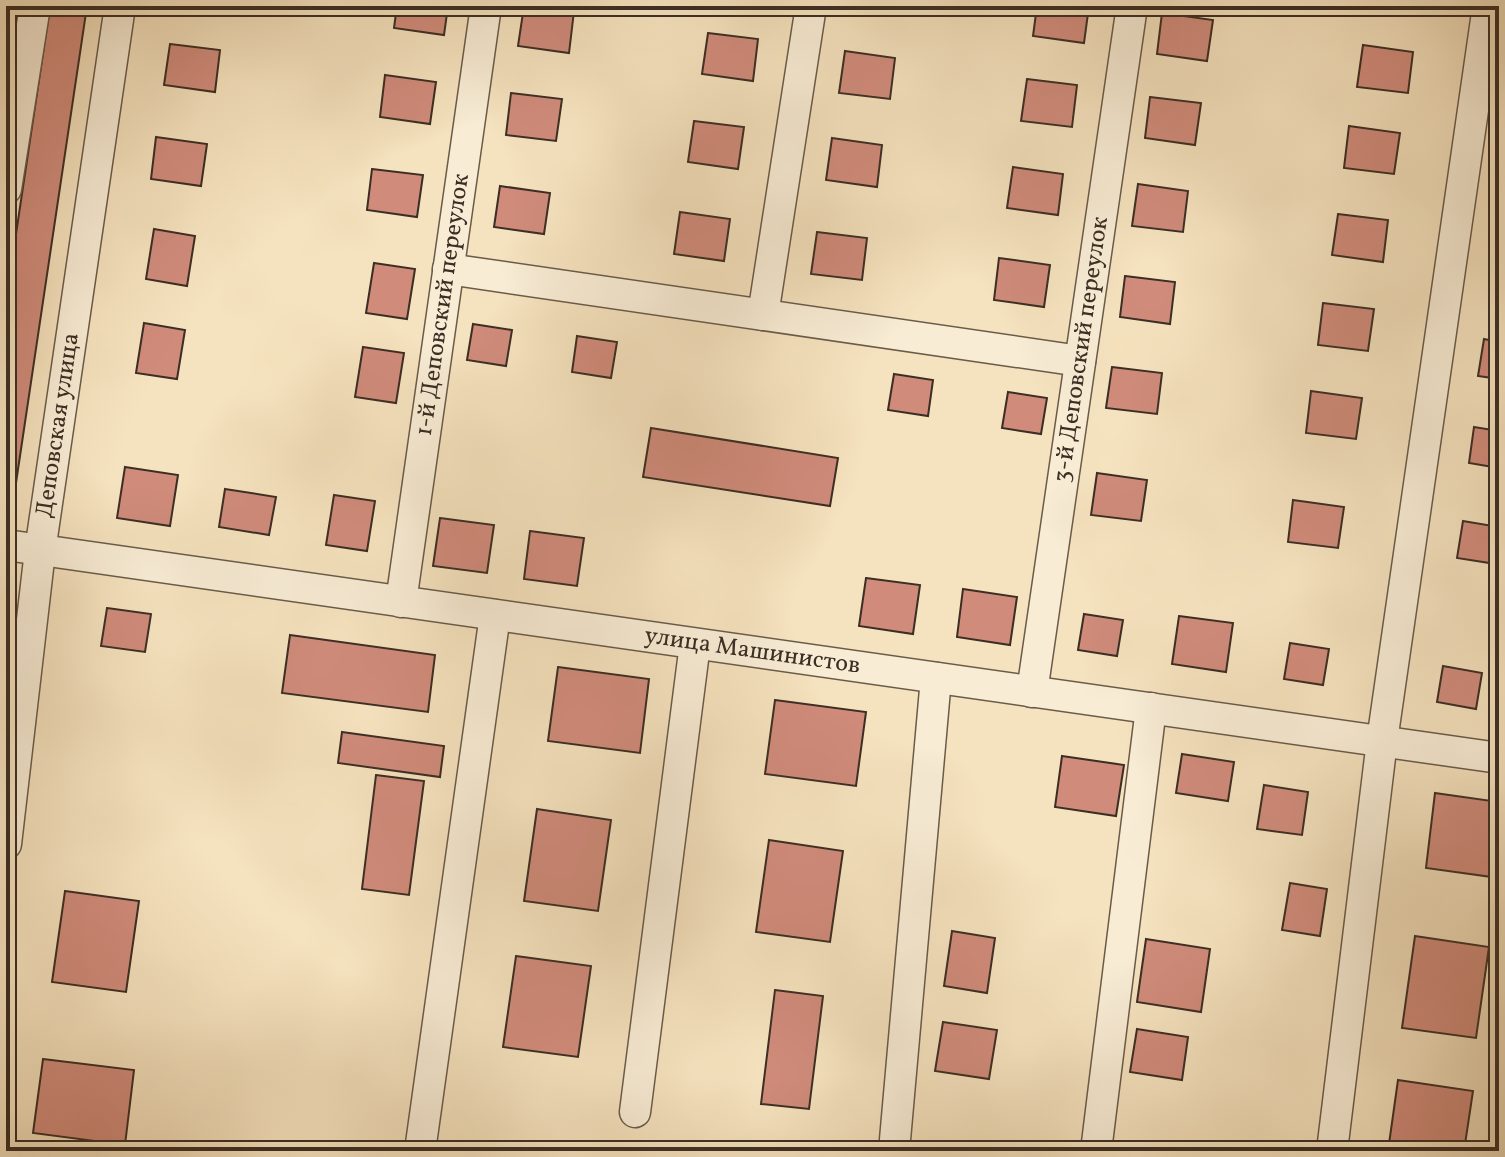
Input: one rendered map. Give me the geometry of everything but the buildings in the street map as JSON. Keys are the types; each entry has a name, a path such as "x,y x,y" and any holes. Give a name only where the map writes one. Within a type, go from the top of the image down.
{"street":[{"path":"6,189 35,6"},
{"name":"Деповская улица","path":"6,844 40,551 120,6"},
{"name":"1-й Деповский переулок","path":"401,602 486,6"},
{"path":"763,315 811,6"},
{"name":"3-й Деповский переулок","path":"1032,692 1132,6"},
{"path":"1332,1151 1382,741 1488,6"},
{"path":"448,269 1080,361"},
{"name":"улица Машинистов","path":"6,545 1499,758"},
{"path":"420,1151 495,615"},
{"path":"635,1112 695,644"},
{"path":"894,1151 936,678"},
{"path":"1096,1151 1151,708"}]}
